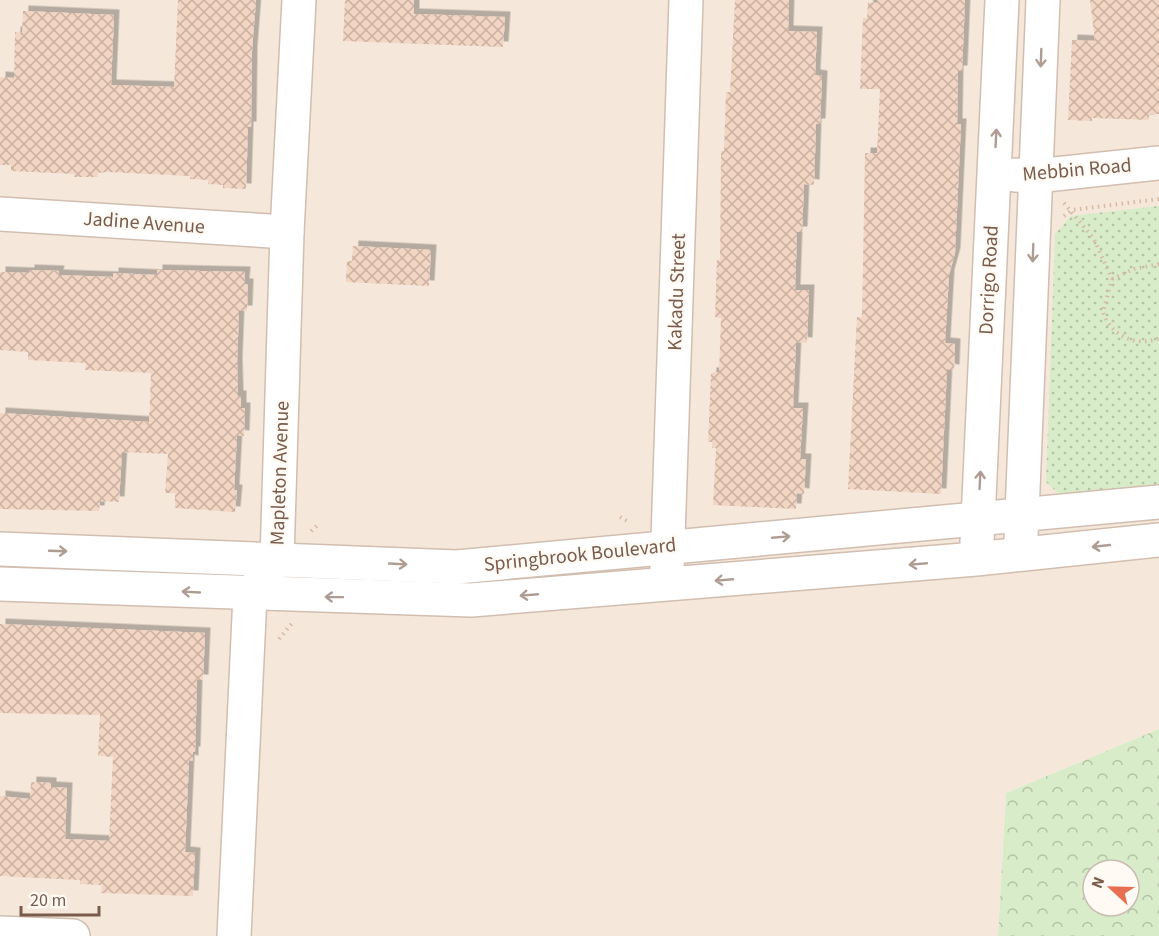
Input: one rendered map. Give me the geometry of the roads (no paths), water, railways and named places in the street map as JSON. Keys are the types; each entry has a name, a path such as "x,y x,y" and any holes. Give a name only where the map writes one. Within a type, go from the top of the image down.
{"street":[{"name":"Mapleton Avenue","path":"250,595 277,559 287,232 298,0"},
{"name":"Kakadu Street","path":"666,585 686,0"},
{"name":"Dorrigo Road","path":"976,559 1002,0"},
{"path":"1021,555 1043,0"},
{"name":"Mebbin Road","path":"994,174 1036,176 1159,163"},
{"name":"Jadine Avenue","path":"0,214 287,232"},
{"name":"Springbrook Boulevard","path":"0,549 457,567 1159,502"},
{"name":"Springbrook Boulevard","path":"0,585 250,595 471,600 976,559 1159,540"},
{"path":"234,936 250,595"},
{"path":"0,933 73,936"}]}
